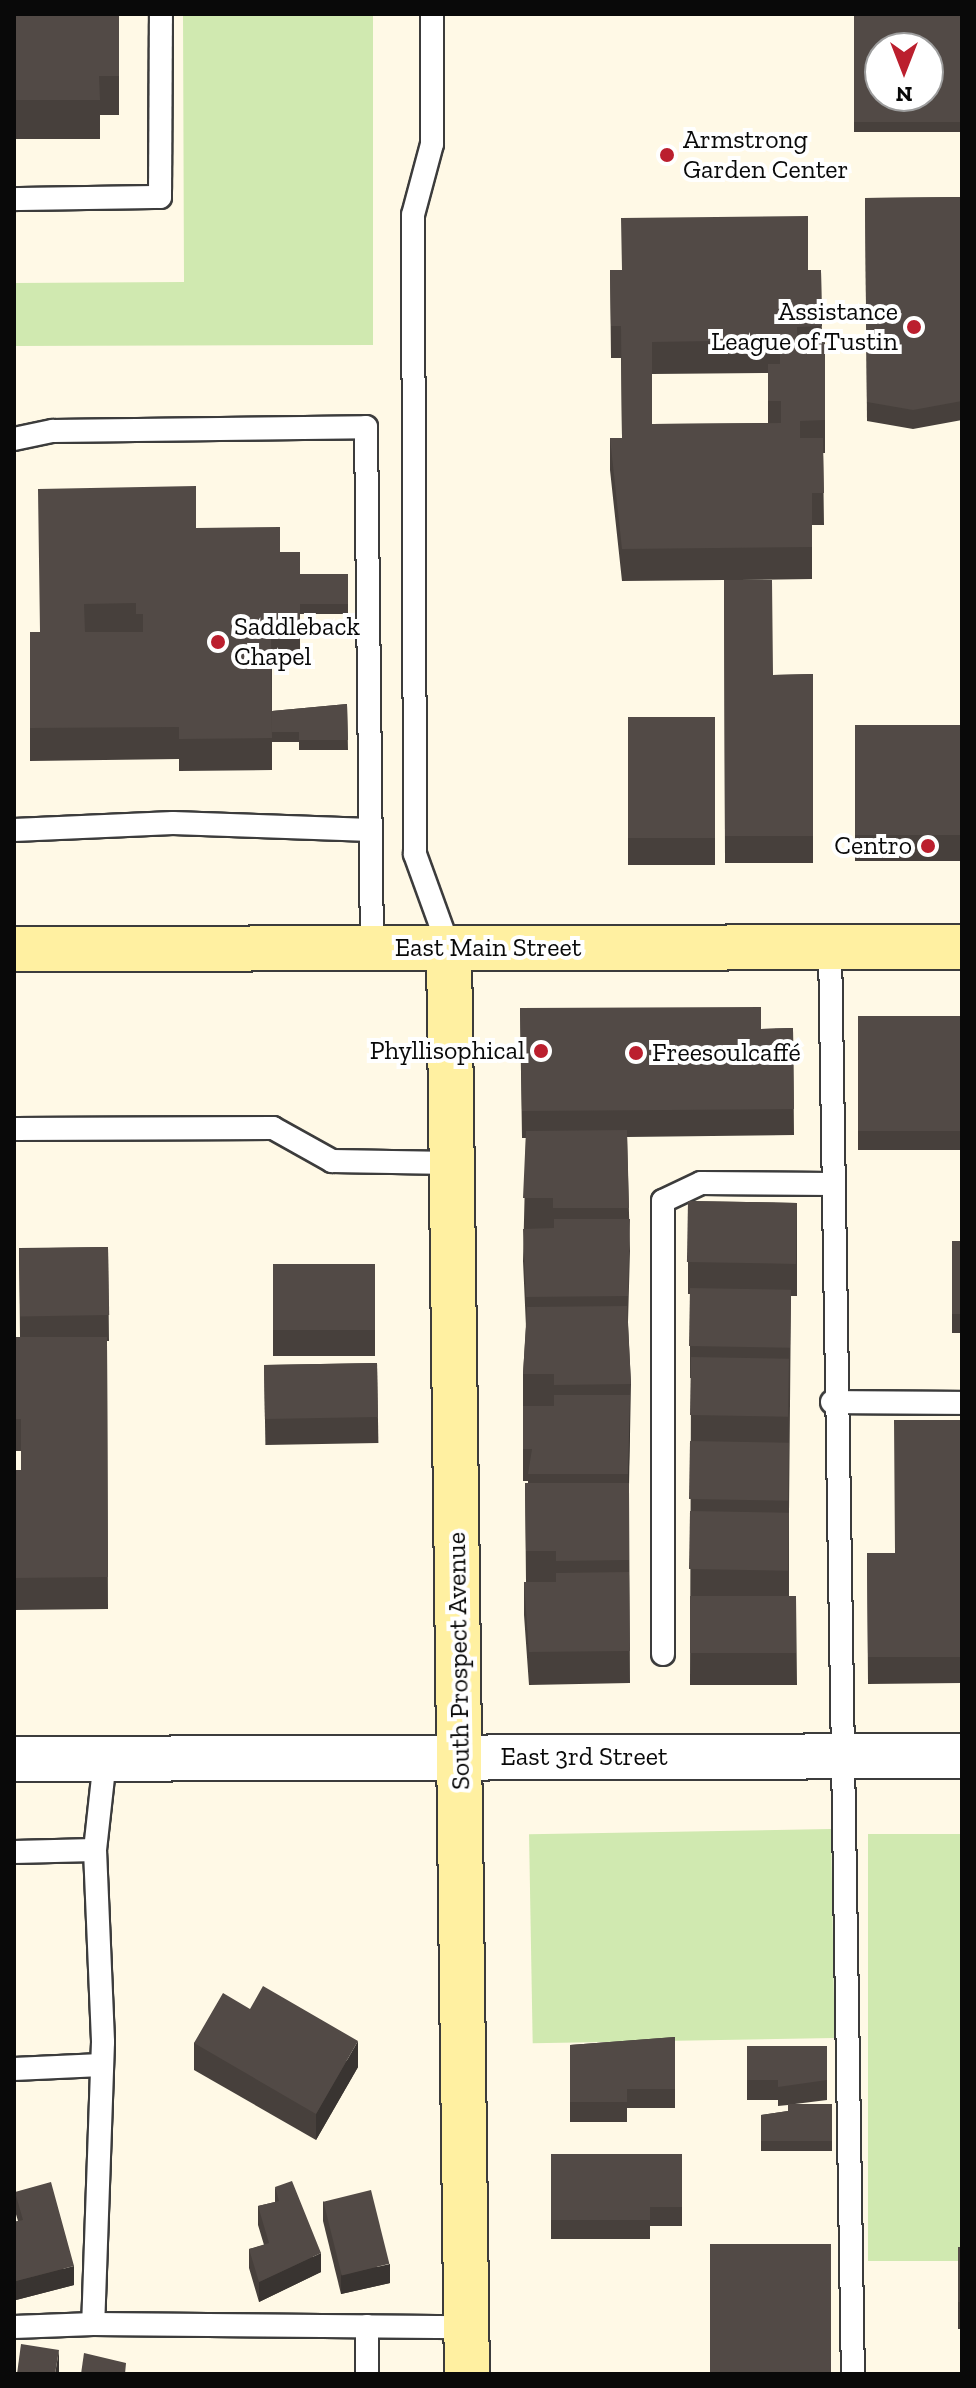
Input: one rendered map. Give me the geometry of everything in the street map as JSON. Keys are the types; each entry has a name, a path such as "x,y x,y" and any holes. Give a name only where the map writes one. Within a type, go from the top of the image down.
{"street":[{"name":"East Main Street","path":"14,949 962,947"},
{"name":"South Prospect Avenue","path":"449,948 467,2374"},
{"name":"East 3rd Street","path":"14,1759 962,1756"}],"lane":[{"path":"14,199 160,197 161,14"},
{"path":"432,14 432,144 413,215 415,854 449,948"},
{"path":"14,439 53,431 366,427 372,948"},
{"path":"14,830 173,823 371,830"},
{"path":"830,947 832,1402 853,2374"},
{"path":"14,1129 273,1128 332,1161 452,1163"},
{"path":"663,1654 663,1201 701,1183 831,1184"},
{"path":"832,1402 962,1403"},
{"path":"93,2324 101,2065 95,1850 105,1759"},
{"path":"14,1852 95,1850"},
{"path":"14,2069 101,2065"},
{"path":"14,2327 93,2324 466,2327"},
{"path":"367,2326 367,2374"}],"green space":[{"path":"183,14 373,14 373,345 14,346 14,283 184,282"},
{"path":"831,1829 835,2038 533,2043 529,1834"},
{"path":"868,1834 962,1834 962,2261 868,2261"}],"building":[{"path":"14,14 119,14 119,76 99,76 100,100 14,100"},
{"path":"854,14 962,14 962,122 854,122"},
{"name":"Assistance League of Tustin","path":"962,197 962,401 913,410 867,402 865,198"},
{"path":"808,216 808,270 821,270 822,326 797,327 797,342 825,342 825,420 800,421 800,438 823,438 824,493 812,493 812,547 622,549 610,438 622,438 621,326 611,326 610,270 622,270 621,218","holes":["780,340 780,364 768,364 768,401 781,401 781,423 652,424 652,342"]},
{"name":"Saddleback Chapel","path":"196,486 196,528 280,527 280,552 300,552 300,632 271,632 272,738 179,739 179,727 30,728 30,632 40,632 38,489","holes":["136,603 136,614 143,614 143,632 85,632 84,604"]},
{"path":"300,574 348,574 348,604 300,604"},
{"path":"724,580 772,580 773,675 813,674 813,836 725,836"},
{"path":"347,704 348,740 299,740 299,732 272,732 272,711"},
{"path":"628,717 715,717 715,838 628,838"},
{"path":"855,725 962,725 962,835 855,835"},
{"path":"761,1007 761,1029 793,1028 794,1109 522,1111 520,1008"},
{"path":"858,1016 962,1016 962,1131 858,1131"},
{"path":"627,1130 629,1208 553,1208 553,1198 523,1198 526,1131"},
{"path":"688,1201 797,1203 796,1264 687,1262"},
{"path":"554,1219 630,1219 628,1296 526,1297 523,1229 554,1228"},
{"path":"952,1241 962,1241 962,1314 952,1314"},
{"path":"108,1247 109,1315 20,1317 19,1249"},
{"path":"273,1264 375,1264 375,1330 273,1330"},
{"path":"690,1288 791,1290 790,1348 689,1346"},
{"path":"627,1306 631,1384 554,1385 554,1374 523,1374 527,1307"},
{"path":"14,1337 107,1337 108,1577 14,1578 14,1470 21,1470 21,1419 14,1419"},
{"path":"691,1357 789,1359 788,1417 690,1415"},
{"path":"377,1363 378,1417 265,1419 264,1365"},
{"path":"554,1395 630,1395 628,1474 528,1474 532,1449 523,1449 523,1406 554,1406"},
{"path":"894,1420 962,1420 962,1657 868,1657 867,1553 895,1553"},
{"path":"690,1441 789,1443 788,1501 689,1499"},
{"path":"525,1483 629,1483 629,1560 556,1561 556,1551 526,1551"},
{"path":"690,1511 789,1513 788,1571 689,1569"},
{"path":"629,1572 630,1651 529,1652 524,1582 556,1582 556,1573"},
{"path":"690,1596 796,1596 796,1653 690,1653"},
{"path":"263,1986 358,2041 316,2114 194,2043 223,1993 250,2009"},
{"path":"675,2037 675,2089 627,2089 627,2102 570,2102 570,2045"},
{"path":"747,2046 827,2046 827,2080 778,2087 778,2080 747,2080"},
{"path":"788,2104 832,2104 832,2141 761,2141 761,2115 788,2111"},
{"path":"551,2154 682,2154 682,2207 650,2207 650,2220 551,2220"},
{"path":"292,2181 321,2253 259,2282 249,2249 269,2243 258,2206 279,2201 275,2187"},
{"path":"51,2182 74,2266 16,2281 14,2222 23,2220 15,2192"},
{"path":"371,2190 389,2264 342,2276 323,2202"},
{"path":"710,2244 831,2244 831,2374 710,2374"},
{"path":"958,2247 962,2247 962,2302 958,2302"},
{"path":"21,2344 59,2350 55,2374 17,2374"},
{"path":"84,2353 126,2363 125,2374 81,2374"}],"place":[{"name":"Armstrong Garden Center","path":"667,155"},
{"name":"Assistance League of Tustin","path":"914,327"},
{"name":"Saddleback Chapel","path":"218,642"},
{"name":"Centro","path":"928,846"},
{"name":"Phyllisophical","path":"541,1051"},
{"name":"Freesoulcaffé","path":"636,1053"}]}
